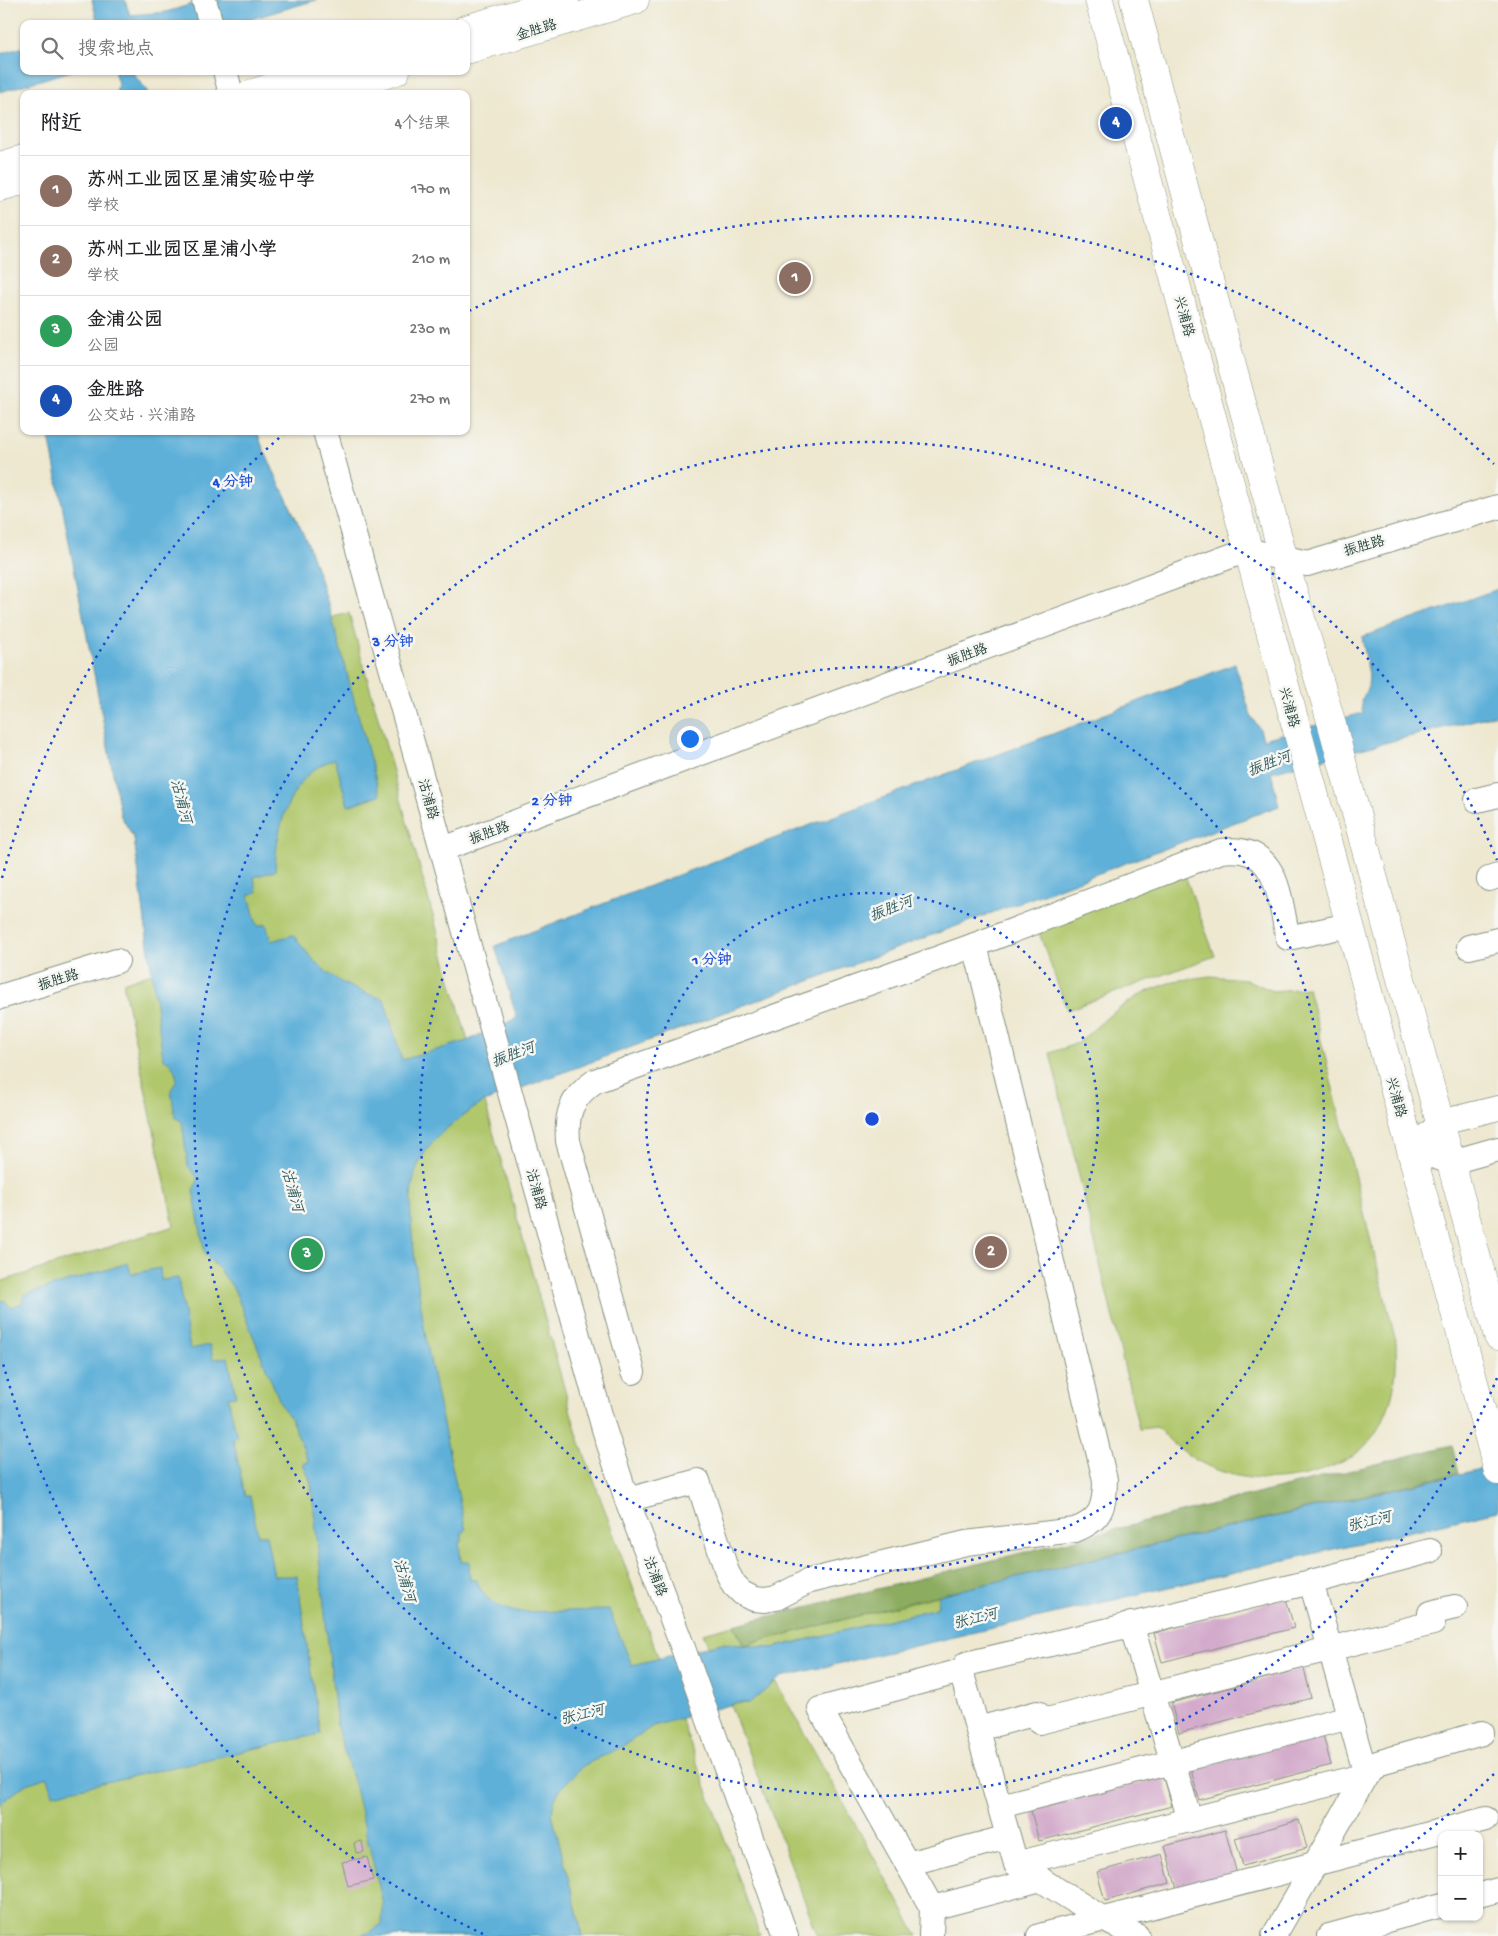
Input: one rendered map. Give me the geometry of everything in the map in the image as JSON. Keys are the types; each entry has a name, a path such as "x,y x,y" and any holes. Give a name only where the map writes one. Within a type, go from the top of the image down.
{"main road":[{"name":"金胜路","path":"470,28 565,0"},
{"name":"金胜路","path":"470,49 635,0"},
{"name":"兴浦路","path":"1099,0 1496,1465"},
{"path":"1134,0 1284,560 1331,721 1442,1122 1498,1336"},
{"path":"263,90 312,75"},
{"path":"334,90 383,75"},
{"path":"0,166 20,160"},
{"path":"0,187 20,181"}],"street":[{"path":"204,0 210,20"},
{"path":"226,75 230,90"},
{"name":"沽浦路","path":"326,435 602,1419 627,1500 683,1648 786,1936"},
{"name":"振胜路","path":"443,849 1247,550 1306,564 1498,507"},
{"path":"633,1372 568,1141 566,1122 572,1105 580,1092 595,1081 975,945 1221,851 1239,849 1258,855 1268,867 1274,880 1288,938 1349,925"},
{"path":"1469,947 1498,940"},
{"path":"627,1500 698,1481 727,1572 734,1585 742,1593 754,1599 765,1600 776,1598 810,1580 966,1543 1075,1530 1087,1526 1098,1517 1105,1500 1105,1480 975,945"},
{"name":"振胜路","path":"0,997 117,961"},
{"path":"1412,1150 1442,1122 1498,1108"},
{"path":"1412,1150 1452,1162 1498,1149"},
{"path":"931,1936 932,1908 820,1709 961,1671 966,1664 1311,1582 1430,1551"},
{"path":"1311,1582 1366,1774"},
{"path":"978,1728 1036,1713 1040,1722 1152,1692 1433,1623 1430,1613 1455,1607"},
{"path":"1131,1624 1190,1820"},
{"path":"961,1671 1016,1864 1105,1920 1137,1936"},
{"path":"1000,1806 1350,1717"},
{"path":"1274,1936 1366,1774 1377,1763 1482,1733"},
{"path":"1016,1864 1366,1774"},
{"path":"1039,1936 1486,1819"},
{"path":"907,1864 1008,1836"},
{"path":"932,1908 1040,1879"},
{"path":"1483,1894 1498,1890"},
{"path":"1329,1936 1438,1906"}],"green space":[{"path":"349,613 577,1434 760,1936 0,1936 0,1282 174,1226 123,983 154,972 134,838 121,816 96,678"},
{"path":"1184,873 1215,956 1067,1010 1037,927"},
{"path":"1210,976 1245,979 1273,991 1308,988 1396,1342 1396,1371 1391,1399 1387,1412 1373,1436 1363,1448 1347,1460 1316,1472 1294,1477 1250,1478 1229,1474 1209,1467 1190,1456 1157,1427 1139,1429 1050,1053 1078,1043 1111,1014 1141,994 1174,981"},
{"path":"1452,1445 1459,1473 939,1595 744,1645 734,1625"},
{"path":"939,1595 937,1608 772,1648 722,1643 708,1646 703,1633 734,1625 744,1645"},
{"path":"775,1681 918,1936 818,1936 730,1704 750,1703"}],"water":[{"path":"92,0 125,0 130,15 166,12 206,0 316,0 248,20 97,20"},
{"path":"20,48 20,75 57,75 0,92 0,54"},
{"path":"115,75 135,75 146,90 117,90 118,83"},
{"path":"49,435 258,435 308,544 327,600 380,795 348,806 335,759 319,766 306,776 288,804 278,838 275,871 254,877 257,892 249,895 257,926 266,924 271,941 293,935 313,959 332,976 355,989 384,999 402,1060 467,1041 517,1018 495,946 1235,664 1251,716 1260,729 1263,739 1363,713 1361,702 1368,687 1369,675 1362,637 1498,589 1498,714 1271,772 1279,806 484,1102 443,1132 426,1151 419,1162 415,1174 411,1206 419,1294 437,1396 466,1531 462,1532 462,1542 459,1542 461,1562 469,1562 470,1580 477,1580 487,1598 509,1610 516,1612 609,1610 632,1665 722,1643 772,1648 937,1608 939,1595 1498,1465 1498,1511 781,1677 750,1703 736,1703 653,1726 623,1746 583,1766 560,1789 554,1801 552,1814 583,1936 358,1936 370,1932 382,1924 383,1904 355,1788 337,1727 311,1483 303,1463 309,1462 290,1417 282,1407 234,1289 220,1270 205,1255 193,1190 197,1177 188,1166 182,1122 175,1117 171,1090 177,1080 171,1064 163,1058 134,838 121,816"},
{"path":"128,1263 131,1274 160,1268 161,1280 178,1278 190,1349 210,1345 213,1359 228,1357 236,1396 228,1397 237,1437 233,1438 245,1496 250,1496 258,1535 266,1535 274,1576 297,1576 320,1734 53,1794 48,1777 26,1784 0,1804 0,1302 5,1300 12,1307 22,1303 24,1295"}],"building":[{"path":"1286,1598 1294,1628 1162,1662 1154,1633"},
{"path":"1304,1668 1311,1698 1179,1733 1171,1703"},
{"path":"1323,1735 1331,1765 1199,1800 1191,1770"},
{"path":"1164,1777 1172,1806 1039,1841 1031,1811"},
{"path":"1299,1820 1307,1848 1243,1866 1235,1838"},
{"path":"1225,1830 1238,1878 1178,1893 1165,1846"},
{"path":"362,1841 364,1852 356,1853 354,1843"},
{"path":"1162,1854 1170,1883 1105,1901 1097,1872"},
{"path":"367,1857 373,1880 348,1886 342,1862"}],"place":[{"name":"金胜路","path":"1116,123"},
{"name":"苏州工业园区星浦实验中学","path":"795,278"},
{"name":"苏州工业园区星浦小学","path":"991,1252"},
{"name":"金浦公园","path":"307,1254"}],"water label":[{"name":"振胜河","path":"1269,763"},
{"name":"沽浦河","path":"182,801"},
{"name":"振胜河","path":"891,908"},
{"name":"振胜河","path":"513,1054"},
{"name":"沽浦河","path":"293,1190"},
{"name":"张江河","path":"1369,1521"},
{"name":"沽浦河","path":"405,1580"},
{"name":"张江河","path":"975,1618"},
{"name":"张江河","path":"582,1714"}]}
